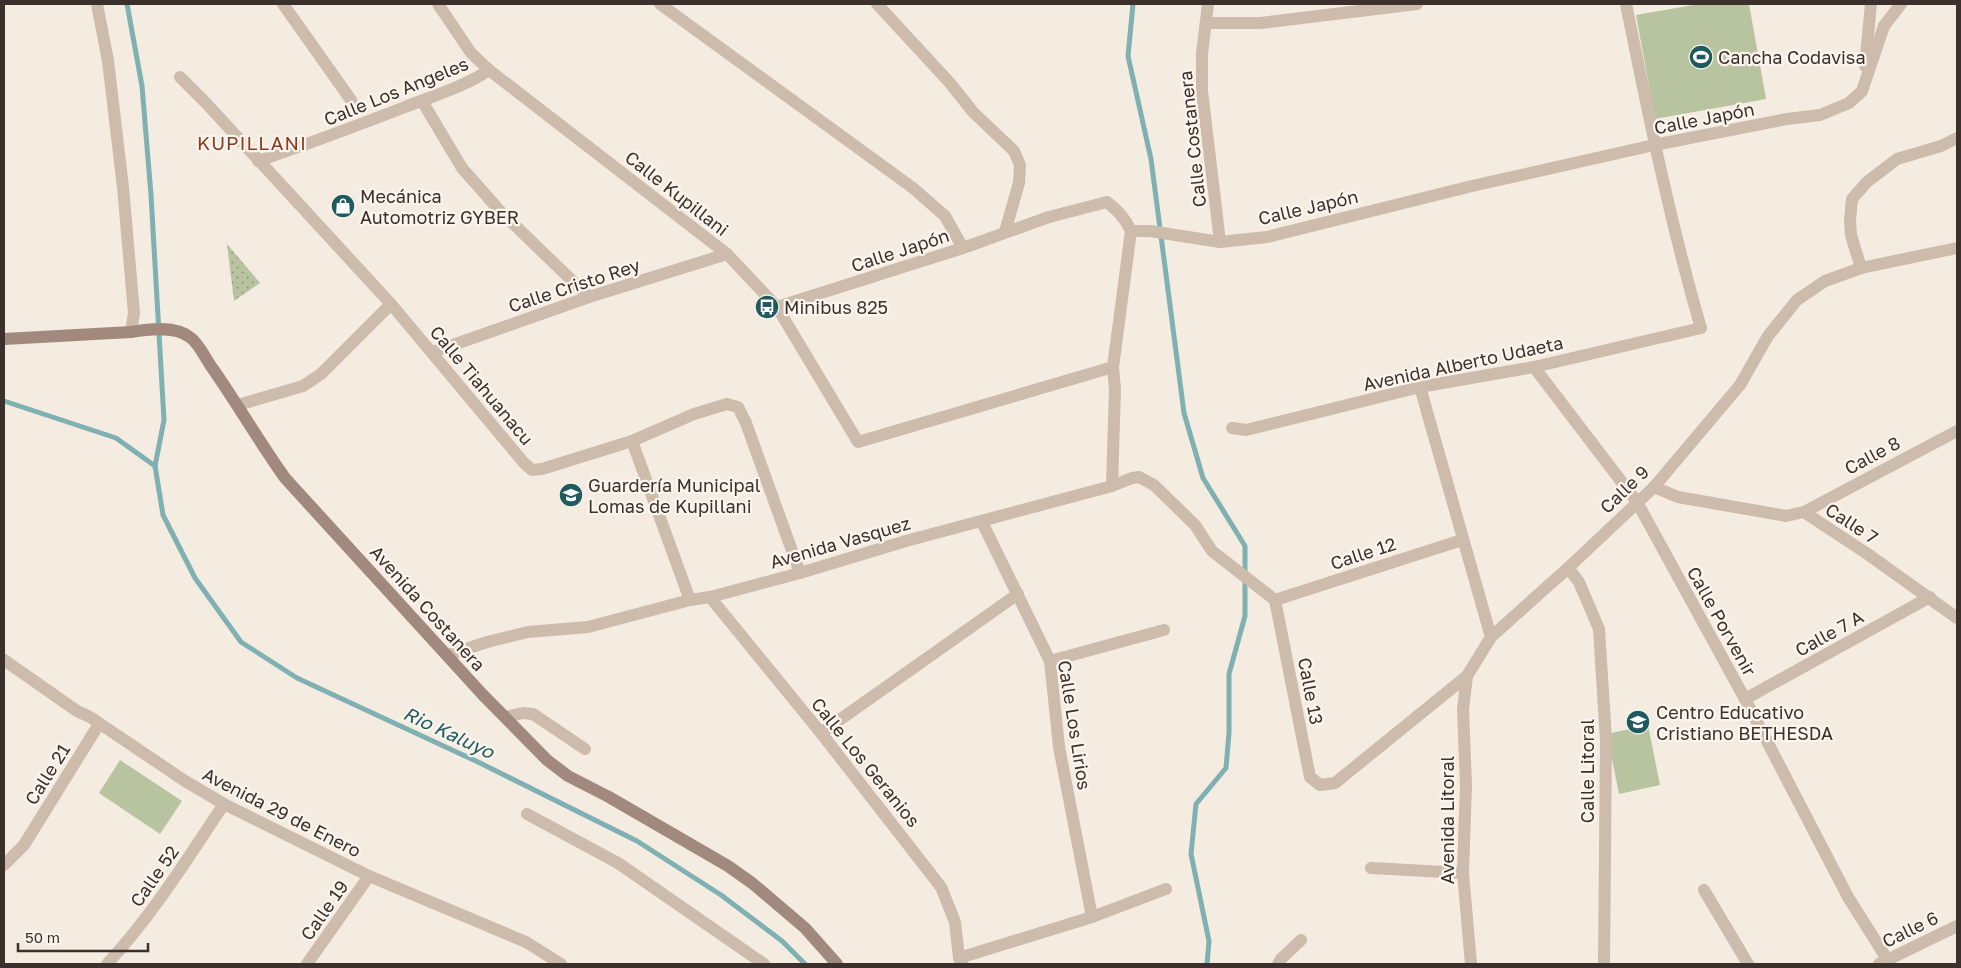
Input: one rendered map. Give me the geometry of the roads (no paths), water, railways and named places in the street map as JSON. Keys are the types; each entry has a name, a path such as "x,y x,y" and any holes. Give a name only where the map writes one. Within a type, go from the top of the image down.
{"main road":[{"name":"Avenida Costanera","path":"4,338 144,330 173,330 191,338 238,405 266,452 285,478 483,695 547,760 568,776 609,797 728,866 752,883 805,928 838,964"}],"street":[{"path":"96,4 108,61 122,177 134,313 131,332"},
{"path":"283,4 351,100"},
{"name":"Calle Kupillani","path":"438,4 471,54 488,70 728,254 777,308 858,442 1113,367"},
{"path":"660,4 913,188 944,216 963,248"},
{"path":"879,4 950,83 973,112 1014,151 1020,165 1019,183 1005,232"},
{"name":"Calle Costanera","path":"1208,4 1202,54 1202,91 1214,241"},
{"path":"1207,23 1261,23 1417,4"},
{"path":"1626,4 1654,145"},
{"path":"1862,91 1871,4"},
{"path":"1862,91 1884,26 1901,4"},
{"name":"Calle Los Angeles","path":"258,161 326,138 422,101 476,78 488,70"},
{"name":"Calle Tiahuanacu","path":"180,77 206,102 258,161 391,304 524,464 532,470 542,469 632,441 694,414 727,404 738,407 800,573"},
{"name":"Calle Japón","path":"777,308 963,248 1049,217 1107,202 1125,219 1131,231 1150,231 1214,241 1267,237 1472,186 1654,145 1787,118 1820,115 1849,103 1862,91"},
{"path":"422,101 462,168 500,211 589,297"},
{"path":"1861,268 1851,235 1852,199 1868,182 1898,159 1941,146 1957,138"},
{"name":"Avenida Alberto Udaeta","path":"1232,428 1246,430 1420,387 1534,367 1701,328 1654,145"},
{"path":"1112,486 1115,389 1113,367 1131,231"},
{"name":"Calle 9","path":"1320,785 1335,784 1467,676 1491,637 1654,487 1740,385 1768,336 1797,300 1825,281 1861,268 1957,248"},
{"name":"Calle Cristo Rey","path":"432,352 589,297 728,254"},
{"path":"238,405 303,386 321,374 391,304"},
{"name":"Calle Porvenir","path":"1534,367 1637,502 1745,699 1883,962"},
{"path":"1420,387 1491,637"},
{"name":"Calle 8","path":"1804,512 1957,431"},
{"path":"632,441 690,600"},
{"name":"Avenida Vasquez","path":"448,655 487,642 528,632 588,627 690,600 710,598 906,541 1112,486 1132,478 1139,478 1154,486 1195,525 1212,550 1275,600"},
{"name":"Calle 7","path":"1654,487 1678,497 1786,516 1804,512 1930,597 1957,618"},
{"name":"Calle Los Lirios","path":"982,522 1050,661 1059,747 1092,917"},
{"name":"Calle 12","path":"1275,600 1462,540"},
{"name":"Calle Litoral","path":"1568,568 1579,582 1599,629 1606,740 1604,964"},
{"path":"821,733 1018,594"},
{"name":"Calle 7 A","path":"1745,699 1930,597"},
{"name":"Calle Los Geranios","path":"710,598 821,733 941,887 955,922 960,961"},
{"name":"Calle 13","path":"1275,600 1310,777 1320,785"},
{"path":"1050,661 1164,630"},
{"name":"Avenida 29 de Enero","path":"4,660 77,711 224,804 369,876 526,942 560,964"},
{"name":"Avenida Litoral","path":"1467,676 1463,709 1466,785 1463,873 1472,964"},
{"path":"506,717 523,713 533,714 585,749"},
{"name":"Calle 21","path":"4,865 24,845 100,724"},
{"name":"Calle 52","path":"106,964 130,940 162,897 224,804"},
{"path":"527,814 618,863 764,964"},
{"path":"1371,868 1463,873"},
{"name":"Calle 19","path":"308,964 369,876"},
{"path":"960,961 1092,917 1166,889"},
{"path":"1704,890 1748,964"},
{"name":"Calle 6","path":"1883,962 1957,926"},
{"path":"1278,964 1301,940"}],"waterway":[{"name":"Rio Kaluyo","path":"127,4 142,86 151,195 164,420 155,466 163,515 195,578 241,642 297,678 478,762 637,841 721,895 782,941 805,964"},
{"path":"1133,4 1128,56 1151,159 1184,413 1203,478 1245,546 1245,616 1229,674 1229,733 1226,768 1196,804 1191,854 1209,941 1207,964"},
{"path":"4,401 116,438 155,466"}],"place":[{"name":"Cancha Codavisa","path":"1701,57"},
{"name":"Mecánica Automotriz GYBER","path":"343,206"},
{"name":"Minibus 825","path":"767,307"},
{"name":"Guardería Municipal Lomas de Kupillani","path":"571,495"},
{"name":"Centro Educativo Cristiano BETHESDA","path":"1638,722"}],"district":[{"name":"KUPILLANI","path":"252,142"}]}
